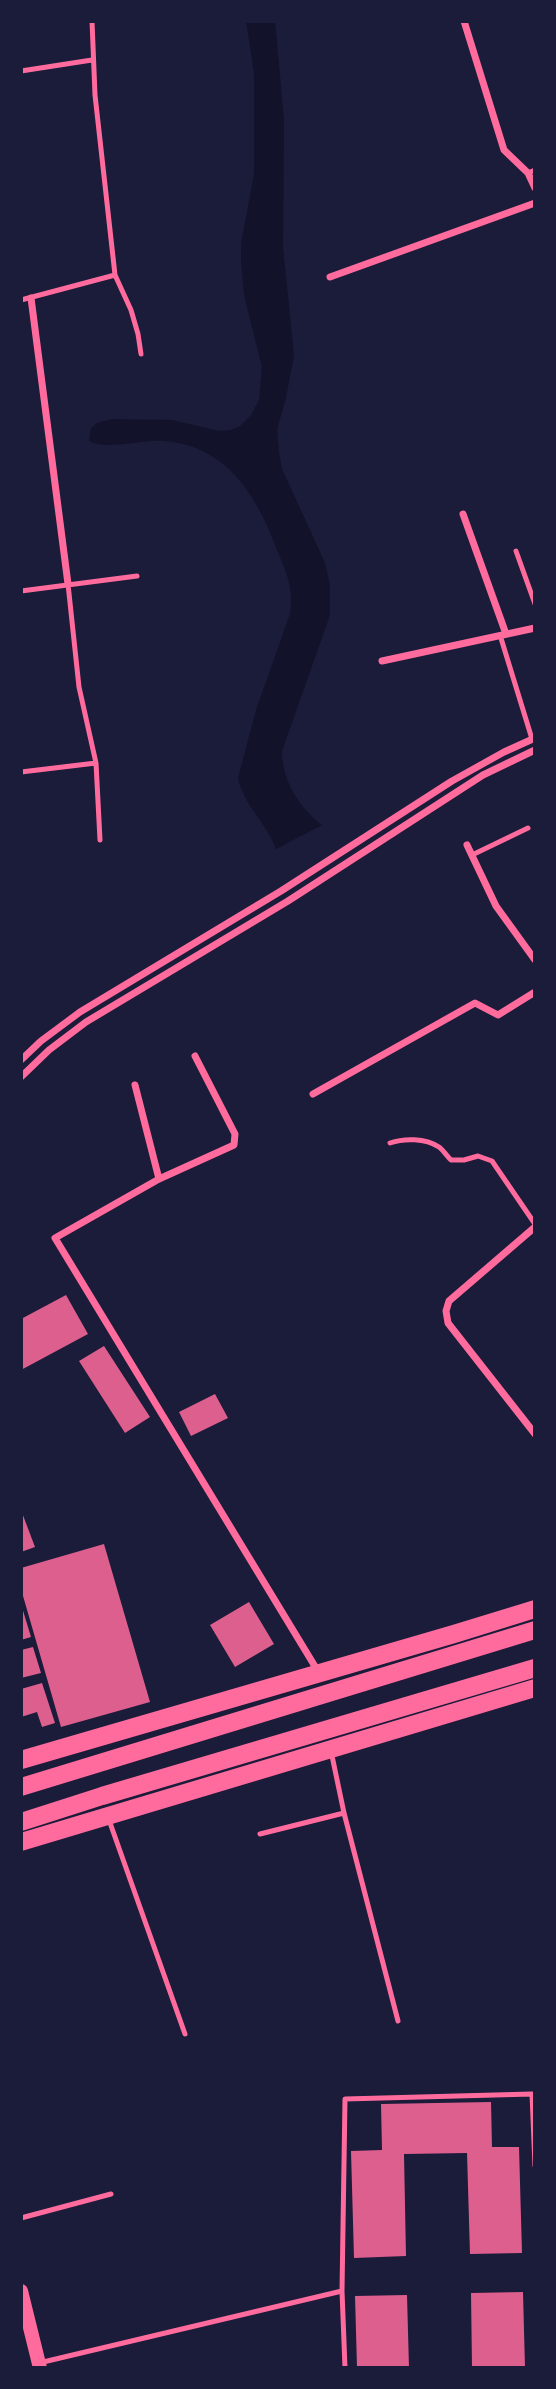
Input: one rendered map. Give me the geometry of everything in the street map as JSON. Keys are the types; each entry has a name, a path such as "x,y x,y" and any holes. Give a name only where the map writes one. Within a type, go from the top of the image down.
{"main road":[{"path":"21,1760 535,1609"},
{"path":"21,1787 535,1630"},
{"path":"21,1822 535,1668"},
{"path":"319,1673 331,1693"},
{"path":"21,1842 535,1688"},
{"path":"221,1702 228,1723"},
{"path":"21,2291 40,2365"}],"street":[{"path":"464,21 504,150 532,171 535,188"},
{"path":"330,277 535,203"},
{"path":"31,298 68,584"},
{"path":"463,514 503,635"},
{"path":"382,661 535,628"},
{"path":"21,1060 80,1012 281,891 452,781 533,738"},
{"path":"21,1077 49,1050 86,1022 267,914 483,775 535,750"},
{"path":"467,845 496,906 535,960"},
{"path":"313,1094 475,1003 498,1016 535,992"},
{"path":"195,1056 235,1134 234,1145 159,1179 55,1238 319,1673"},
{"path":"135,1085 159,1179"},
{"path":"535,1226 449,1301 446,1311 448,1323 535,1434"}],"lane":[{"path":"92,21 92,60 115,275 131,310 141,354"},
{"path":"21,71 92,60"},
{"path":"21,300 115,275"},
{"path":"516,551 535,604"},
{"path":"21,591 137,576"},
{"path":"68,584 79,687 96,763 100,840"},
{"path":"503,635 533,738"},
{"path":"21,772 96,763"},
{"path":"472,855 528,828"},
{"path":"390,1143 402,1138 421,1141 439,1147 451,1160 478,1156 492,1161 535,1226"},
{"path":"331,1748 344,1813 398,2021"},
{"path":"260,1835 344,1813"},
{"path":"108,1817 185,2034"},
{"path":"345,2368 342,2291 345,2099 532,2094 535,2166"},
{"path":"21,2218 111,2194"},
{"path":"40,2365 342,2291"}],"shaded area":[{"path":"246,21 275,21 284,120 283,247 294,356 277,429 279,452 282,469 325,563 330,585 330,615 282,751 285,773 293,792 306,810 322,825 276,849 245,797 238,778 256,710 290,614 289,582 261,512 237,478 206,452 163,441 106,445 89,441 91,428 97,423 112,419 172,420 219,431 231,430 240,426 251,415 259,400 262,367 244,295 241,262 241,244 254,174 254,73"}],"building":[{"path":"66,1295 88,1334 21,1370 21,1319"},
{"path":"104,1346 150,1417 125,1433 79,1361"},
{"path":"215,1394 228,1418 191,1436 179,1412"},
{"path":"21,1510 35,1547 21,1552"},
{"path":"104,1544 150,1702 61,1727 21,1589 21,1568"},
{"path":"249,1602 274,1644 235,1667 210,1625"},
{"path":"21,1604 31,1637 21,1640"},
{"path":"33,1647 41,1673 21,1678 21,1650"},
{"path":"42,1683 55,1723 42,1727 37,1712 21,1717 21,1689"},
{"path":"491,2102 492,2147 519,2147 522,2253 470,2254 467,2153 404,2154 406,2256 354,2258 351,2151 382,2150 381,2104"},
{"path":"523,2292 525,2368 472,2368 471,2293"},
{"path":"407,2295 409,2368 357,2368 355,2296"}]}
